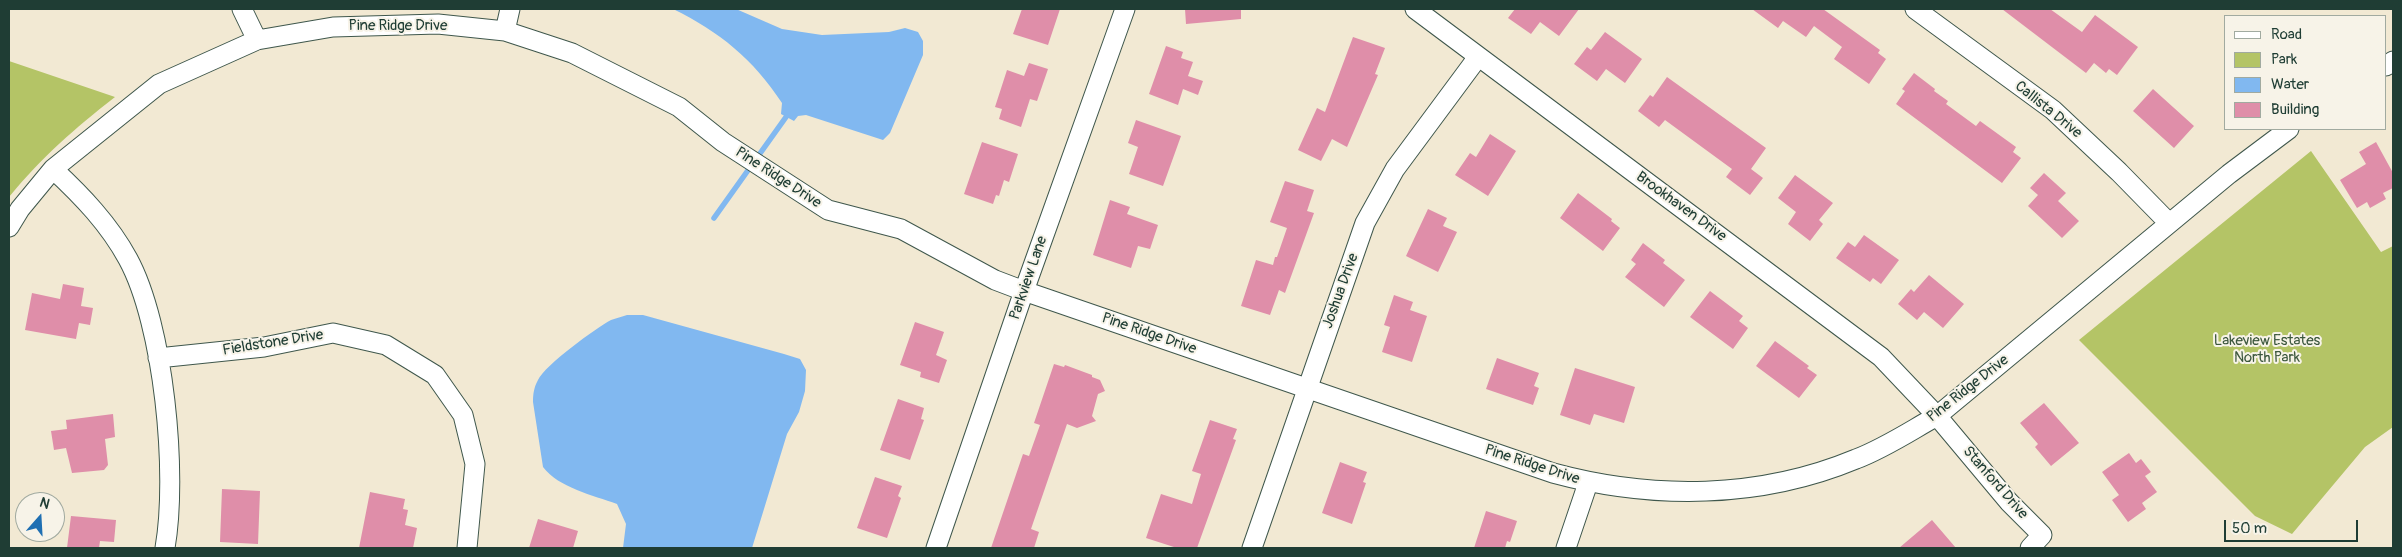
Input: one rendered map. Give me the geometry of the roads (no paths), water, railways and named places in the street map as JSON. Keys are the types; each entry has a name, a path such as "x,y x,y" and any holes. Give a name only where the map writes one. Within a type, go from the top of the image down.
{"street":[{"path":"242,9 257,40"},
{"path":"504,32 510,9"},
{"name":"Parkview Lane","path":"936,548 1024,291 1125,9"},
{"name":"Brookhaven Drive","path":"1415,9 1881,357 1937,416"},
{"name":"Callista Drive","path":"1915,9 2053,110 2169,223"},
{"name":"Pine Ridge Drive","path":"9,227 20,209 53,169 159,84 257,40 333,27 438,24 504,32 572,53 679,107 723,142 828,210 901,229 995,280 1553,474 1588,483 1626,488 1700,492 1742,490 1824,472 1890,444 1937,416 2229,174 2288,130"},
{"name":"Joshua Drive","path":"1252,548 1306,388 1372,207 1396,169 1478,57"},
{"path":"53,169 88,202 116,239 129,260 146,308 158,358 164,397 170,476 165,548"},
{"name":"Fieldstone Drive","path":"158,358 264,347 333,333 386,345 435,376 463,416 475,464 467,548"},
{"name":"Stanford Drive","path":"1937,416 2009,502 2042,535 2030,548"},
{"path":"1566,548 1588,483"}],"water":[{"path":"673,9 736,9 782,29 822,35 889,32 905,28 918,32 923,41 923,55 890,133 883,140 806,115 798,116 794,121 781,114 782,103 771,87 747,60 706,27"},
{"path":"627,315 643,315 784,354 800,359 806,370 805,391 799,412 787,434 752,548 623,548 626,524 617,504 567,486 543,467 533,402 538,380 550,365 583,339 611,320"}],"waterway":[{"path":"714,218 786,117"}],"park label":[{"name":"Lakeview Estates North Park","path":"2267,350"}]}
